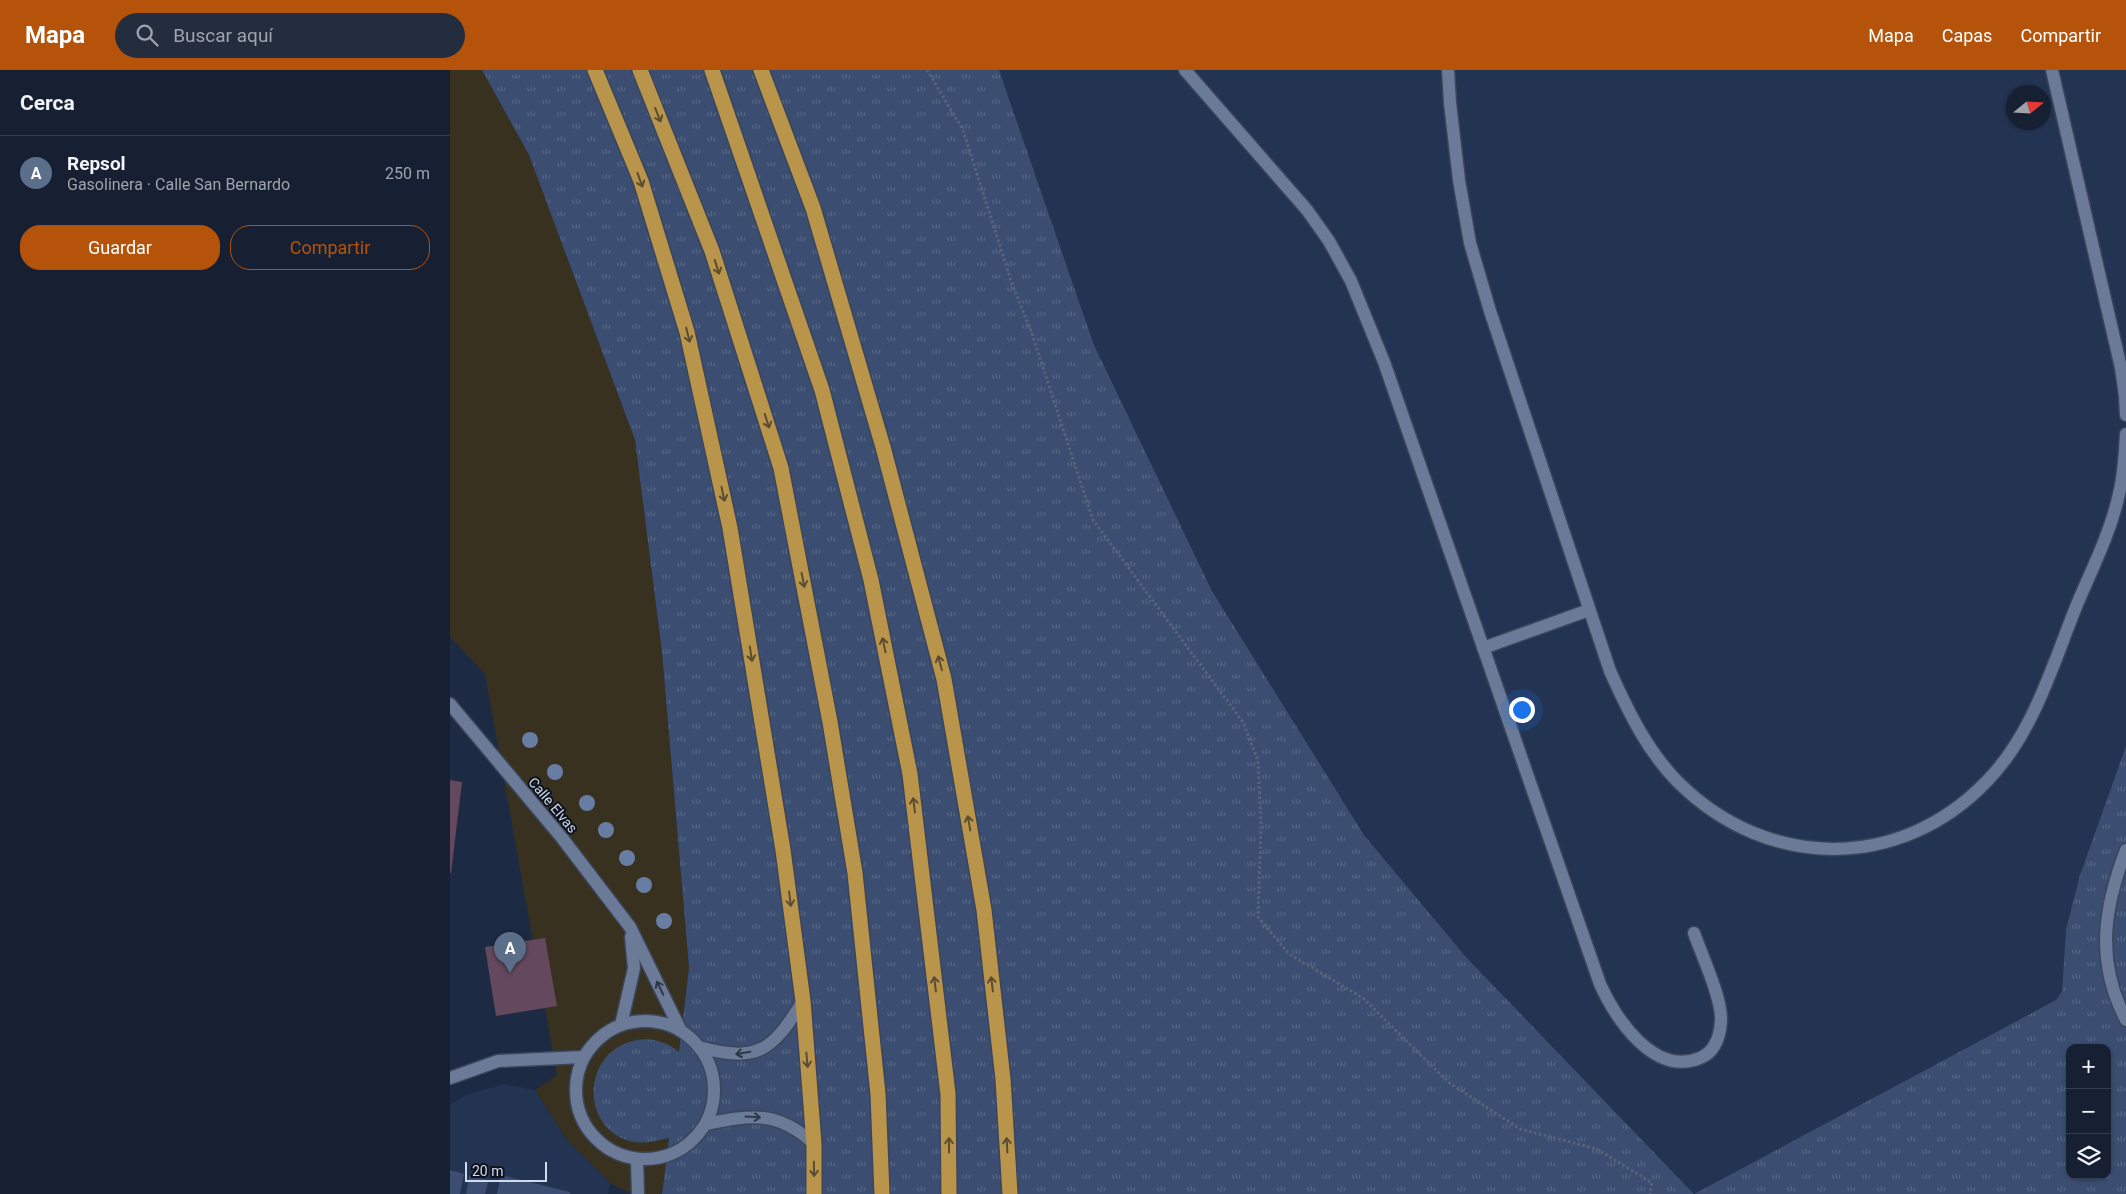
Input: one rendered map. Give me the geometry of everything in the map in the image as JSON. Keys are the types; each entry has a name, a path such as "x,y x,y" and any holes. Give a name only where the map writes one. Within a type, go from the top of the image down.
{"highway":[{"path":"595,70 641,180 689,341 730,528 783,850 803,1001 814,1144 814,1194"},
{"path":"640,70 712,251 781,468 830,722 855,874 878,1094 882,1194"},
{"path":"712,70 822,390 870,580 911,784 948,1094 949,1194"},
{"path":"761,70 813,208 883,447 944,679 984,910 1003,1079 1010,1194"}],"street":[{"path":"1185,70 1307,210 1329,241 1351,281 1384,362 1600,984 1608,1002 1629,1031 1649,1049 1666,1060 1679,1063 1705,1056 1715,1046 1721,1018 1718,1001 1694,933"},
{"path":"1448,70 1459,180 1470,243 1490,312 1610,671 1624,704 1657,758 1702,804 1729,823 1757,836 1788,844 1823,849 1850,849 1880,844 1910,833 1937,820 1964,802 2005,762 2032,715 2108,530 2119,495 2125,461 2126,434"},
{"path":"2052,70 2121,368 2126,415"},
{"path":"1483,648 1589,610"},
{"name":"Calle Elvas","path":"450,704 562,838 630,927 682,1032"},
{"path":"2126,850 2109,901 2105,936 2107,969 2114,996 2126,1020"},
{"path":"621,1025 634,968 630,927"},
{"path":"699,1047 726,1054 742,1055 768,1046 785,1030 803,1001"},
{"path":"653,1021 671,1026 682,1032 699,1047 709,1065 714,1085 713,1105 706,1124 694,1140 677,1152 657,1159 637,1160 615,1154 596,1141 583,1122 576,1101 576,1078 583,1057 596,1040 613,1028 632,1022 653,1021"},
{"path":"450,1078 498,1061 583,1057"},
{"path":"706,1124 742,1116 771,1118 799,1129 814,1144"},
{"path":"637,1160 638,1194"}],"path":[{"path":"927,70 962,130 1012,284 1031,331 1093,520 1243,722 1258,761 1261,825 1258,917 1289,954 1363,998 1448,1082 1520,1129 1597,1150 1652,1183 1650,1194"}],"shaded area":[{"path":"450,70 482,70 529,155 635,440 662,652 689,968 662,1194 632,1194 610,1183 566,1139 535,1090 557,1075 485,674 450,637"},
{"path":"999,70 2126,70 2126,746 2080,875 2066,929 2062,991 2056,1000 1694,1194 1466,957 1364,835 1212,591 1094,345"},
{"path":"503,1084 535,1090 566,1139 610,1183 608,1194 450,1194 450,1105 466,1095"}],"green space":[{"path":"482,70 999,70 1094,345 1212,591 1364,835 1466,957 1694,1194 662,1194 669,1138 653,1142 635,1142 617,1135 604,1124 596,1108 594,1091 597,1074 605,1059 618,1047 637,1040 648,1039 665,1043 679,1052 689,968 662,652 635,440 529,155"},
{"path":"2126,746 2126,1194 1694,1194 2056,1000 2062,991 2066,929 2080,875"},
{"path":"450,1170 464,1174 460,1194 450,1194"},
{"path":"501,1175 570,1192 570,1194 497,1194"},
{"path":"469,1176 489,1180 485,1194 466,1194"}],"building":[{"path":"450,780 462,782 451,873 450,873"},
{"path":"545,938 557,1006 496,1016 485,947"}],"place":[{"name":"Repsol","path":"510,973"}]}
